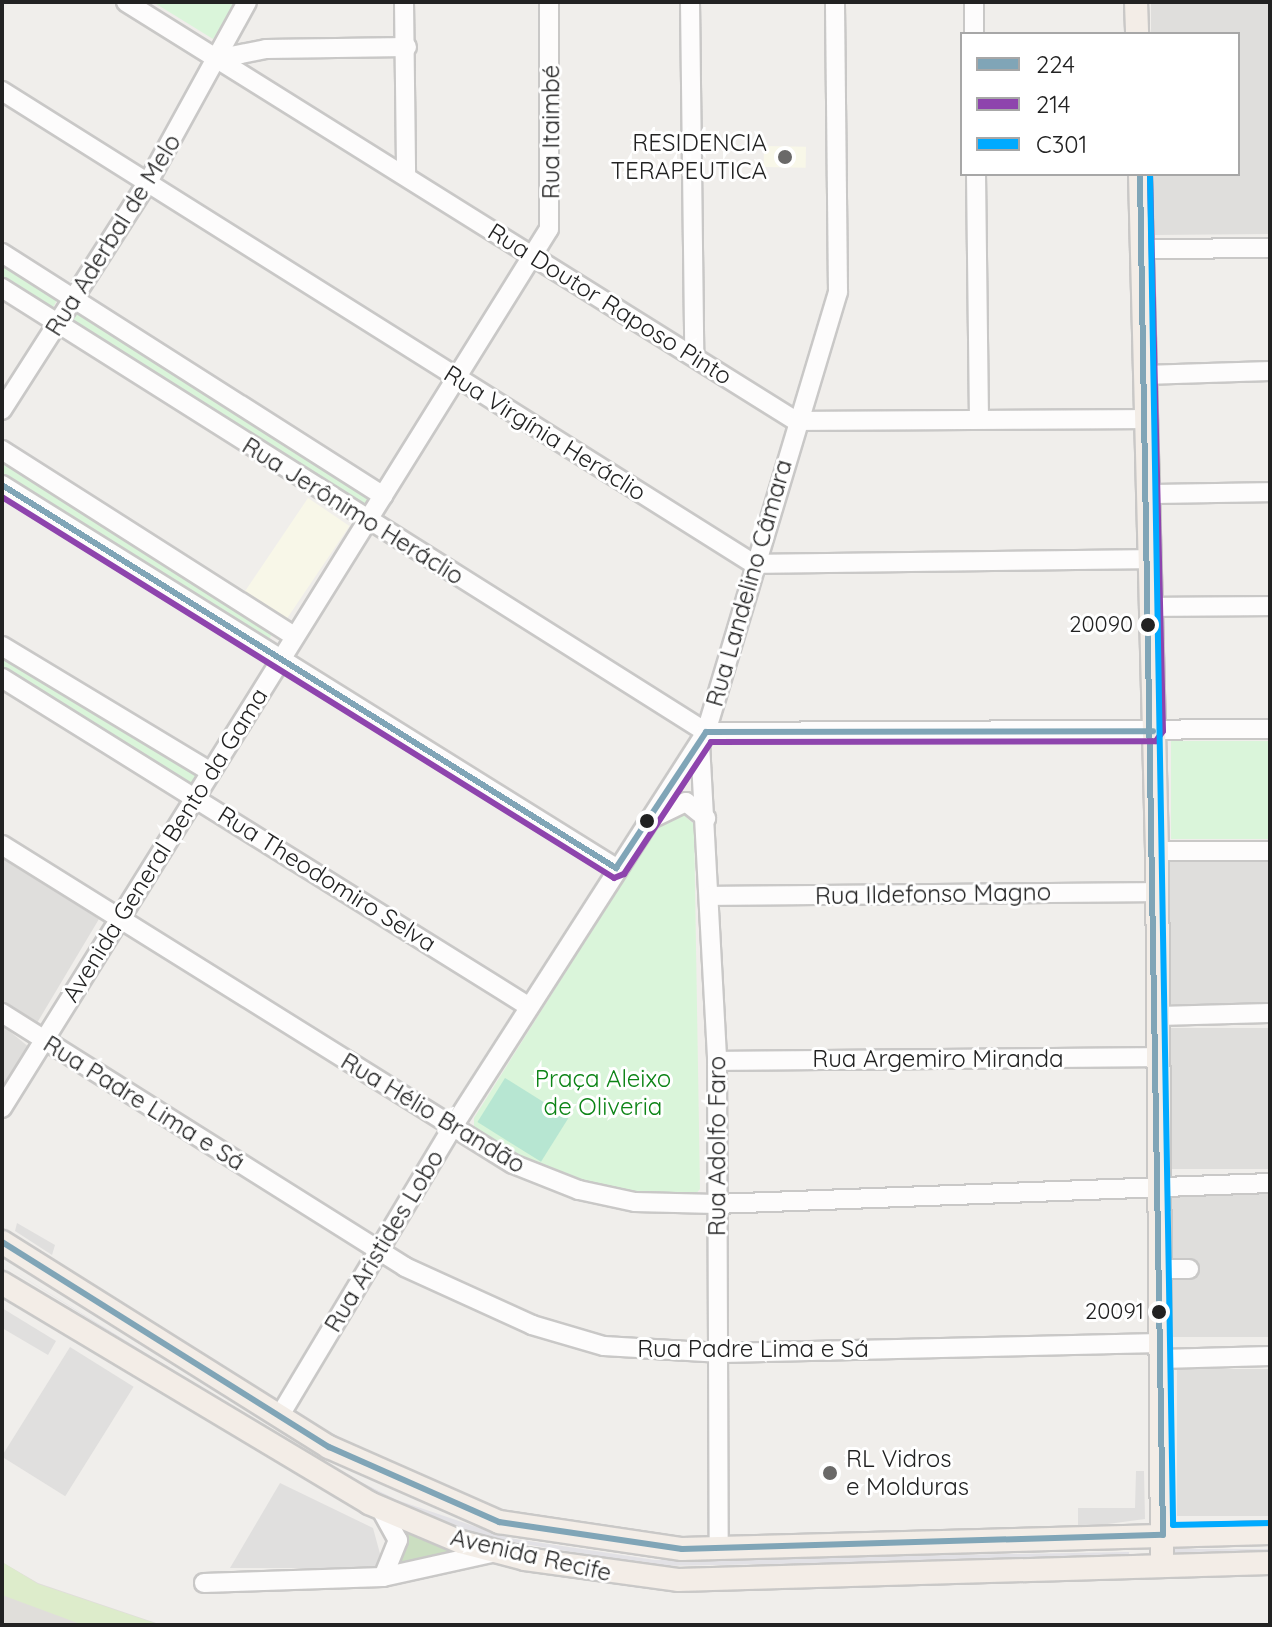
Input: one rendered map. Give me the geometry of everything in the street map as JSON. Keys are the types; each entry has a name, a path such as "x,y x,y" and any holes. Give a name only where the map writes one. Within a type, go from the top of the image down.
{"main road":[{"path":"1136,2 1137,32"},
{"path":"1140,176 1157,892 1161,936 1158,1016 1162,1102 1161,1351 1171,1442 1162,1563"},
{"name":"Avenida Recife","path":"2,1242 279,1417 428,1497 499,1522 631,1545 719,1548 1270,1533"},
{"name":"Avenida Recife","path":"2,1283 380,1508 496,1552 678,1580 1162,1563 1270,1563"}],"street":[{"name":"Rua Doutor Raposo Pinto","path":"126,2 221,58 796,421"},
{"name":"Rua Aderbal de Melo","path":"2,410 148,182 221,58 247,2"},
{"path":"404,2 407,47 406,174"},
{"name":"Rua Itaimbé","path":"534,258 552,206 549,2"},
{"path":"690,2 694,354"},
{"name":"Rua Landelino Câmara","path":"703,738 840,267 835,2"},
{"path":"974,2 974,32"},
{"path":"221,58 266,49 407,47"},
{"name":"Rua Virgínia Heráclio","path":"2,91 754,564"},
{"path":"976,176 979,419"},
{"path":"1142,249 1270,248"},
{"name":"Rua Jerônimo Heráclio","path":"2,253 383,496"},
{"name":"Avenida General Bento da Gama","path":"2,1108 279,659 534,258"},
{"name":"Rua Jerônimo Heráclio","path":"2,288 703,738"},
{"path":"1145,375 1270,371"},
{"path":"796,421 1146,419"},
{"path":"2,450 294,636"},
{"path":"2,485 616,868"},
{"path":"1148,494 1270,492"},
{"path":"754,564 1149,559"},
{"path":"1150,607 1270,606"},
{"name":"Rua Theodomiro Selva","path":"2,646 209,771"},
{"name":"Rua Theodomiro Selva","path":"2,678 195,795 528,1006"},
{"path":"703,738 1270,729"},
{"name":"Rua Adolfo Faro","path":"703,738 717,1061 716,1204 722,1353 719,1548"},
{"name":"Rua Aristides Lobo","path":"279,1417 528,1006 703,738"},
{"name":"Rua Aristides Lobo","path":"646,823 686,802 706,818"},
{"name":"Rua Hélio Brandão","path":"2,845 452,1128 513,1164 579,1190 635,1202 716,1204 1270,1183"},
{"path":"1157,851 1270,851"},
{"name":"Rua Ildefonso Magno","path":"710,896 1157,892"},
{"name":"Rua Padre Lima e Sá","path":"2,1013 378,1252 532,1325 604,1346 722,1353 1161,1351 1270,1356"},
{"path":"1158,1016 1270,1013"},
{"name":"Rua Argemiro Miranda","path":"717,1061 1158,1057"},
{"path":"1160,1269 1189,1269"},
{"path":"380,1508 398,1540 383,1577"},
{"path":"204,1583 383,1577 496,1552"}],"shaded area":[{"path":"1151,2 1270,2 1270,234 1153,235 1152,176 1240,176 1240,32 1151,32"},
{"name":"RESIDENCIA TERAPEUTICA","path":"764,146 806,147 806,168 764,167"},
{"path":"308,498 349,526 285,621 244,593"},
{"path":"2,858 99,919 37,1023 2,1001"},
{"path":"1167,860 1270,860 1270,1004 1167,1004"},
{"path":"2,1025 30,1048 2,1093"},
{"path":"1171,1028 1270,1028 1270,1169 1171,1169"},
{"path":"1171,1194 1270,1194 1270,1337 1171,1337"},
{"path":"17,1223 55,1245 52,1255 15,1231"},
{"path":"2,1264 325,1464 397,1500 509,1538 655,1560 1129,1552 1129,1558 657,1566 483,1537 362,1490"},
{"path":"2,1308 56,1341 48,1355 2,1328"},
{"path":"70,1347 134,1387 65,1496 2,1456"},
{"path":"1177,1369 1270,1369 1270,1516 1177,1516"},
{"path":"1136,1471 1144,1471 1145,1519 1078,1528 1078,1508 1135,1508"},
{"path":"280,1483 373,1528 382,1561 372,1568 230,1568"},
{"path":"1164,1549 1270,1549 1270,1553 1164,1553"},
{"path":"2,1562 38,1583 162,1625 2,1625"}],"green space":[{"path":"153,2 237,2 213,39"},
{"path":"2,260 59,297 48,316 2,287"},
{"path":"77,310 379,494 368,514 68,325"},
{"path":"2,460 273,632 267,643 2,481"},
{"path":"2,648 203,769 189,793 2,681"},
{"path":"1171,741 1270,741 1270,839 1171,839"},
{"name":"Praça Aleixo de Oliveria","path":"681,813 694,824 700,1189 693,1197 636,1199 526,1164 474,1132 474,1118 656,828 668,814"},
{"path":"505,1078 569,1118 541,1162 477,1122"},
{"path":"392,1521 479,1552 390,1572"},
{"path":"2,1562 38,1584 160,1625 83,1625 2,1595"}],"transit line":[{"name":"224","path":"2,1242 329,1447 499,1522 682,1549 1163,1535 1140,176"},
{"name":"214","path":"2,497 614,878 624,874 711,742 1156,741 1163,731 1150,176"},
{"name":"C301","path":"1150,176 1173,1525 1270,1523"},
{"name":"224","path":"2,485 616,868 706,732 1153,731"}],"place":[{"name":"RESIDENCIA TERAPEUTICA","path":"785,157"},
{"name":"20090","path":"1148,625"},
{"name":"20091","path":"1159,1312"},
{"name":"RL Vidros e Molduras","path":"830,1473"}]}
